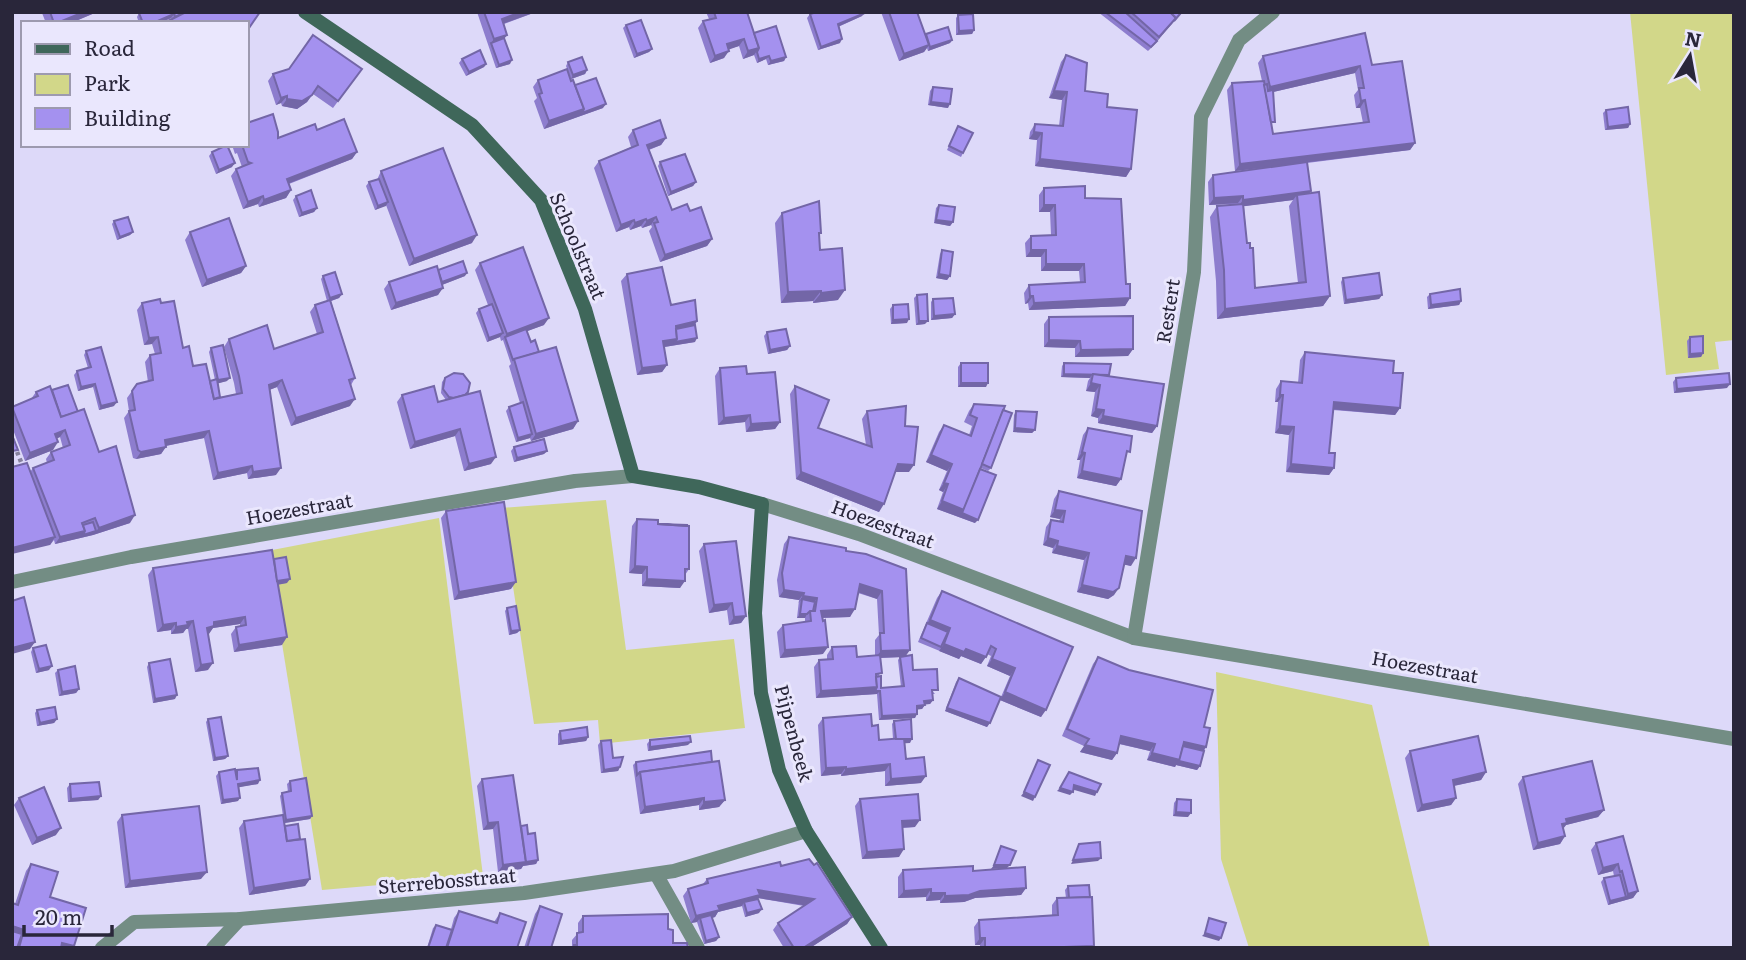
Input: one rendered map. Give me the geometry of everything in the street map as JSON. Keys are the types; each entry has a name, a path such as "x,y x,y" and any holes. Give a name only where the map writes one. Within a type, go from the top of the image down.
{"street":[{"name":"Schoolstraat","path":"305,12 472,125 541,200 585,309 633,476"},
{"name":"Restert","path":"1134,638 1194,272 1200,117 1239,40 1273,12"},
{"name":"Hoezestraat","path":"12,582 144,555 575,481 633,476 699,487 859,534 1134,638 1734,739"},
{"name":"Pijpenbeek","path":"762,504 755,612 761,693 779,770 806,831 881,948"},
{"name":"Sterrebosstraat","path":"103,948 134,922 240,919 524,893 674,871 806,831"},
{"path":"656,874 698,948"},
{"path":"213,948 240,919"}],"path":[{"path":"12,439 26,475"}],"green space":[{"path":"1630,12 1734,12 1734,340 1715,342 1719,369 1666,375"},
{"path":"606,500 626,650 734,639 745,728 600,744 598,720 534,724 501,508"},
{"path":"439,518 483,876 322,890 267,551"},
{"path":"1216,672 1372,705 1430,948 1249,948 1221,859"}],"building":[{"path":"50,12 84,12 62,21 53,21"},
{"path":"186,12 260,12 248,30 248,21 168,21"},
{"path":"484,12 521,12 502,19 507,35 494,39"},
{"path":"714,12 747,12 759,48 748,51 744,39 727,44 729,51 715,56 703,21 716,18"},
{"path":"889,12 917,12 929,45 904,54"},
{"path":"1105,12 1125,12 1157,41 1151,47"},
{"path":"1131,12 1170,12 1176,18 1159,37"},
{"path":"1170,12 1180,14 1174,21 1176,18"},
{"path":"139,13 174,14 158,21 142,21"},
{"path":"865,13 838,24 842,39 821,47 810,14"},
{"path":"973,14 974,30 959,31 958,15"},
{"path":"641,20 652,49 637,54 626,25"},
{"path":"776,26 786,57 771,61 769,56 759,59 754,33"},
{"path":"948,27 952,40 930,47 926,34"},
{"path":"1365,33 1372,65 1402,61 1415,143 1240,164 1232,83 1264,81 1273,134 1369,122 1365,100 1361,101 1359,88 1364,88 1360,66 1270,87 1263,56"},
{"path":"313,35 362,69 338,101 318,86 312,95 302,101 287,99 287,96 281,98 273,74 289,69"},
{"path":"504,38 512,60 499,65 491,43"},
{"path":"480,50 486,64 469,72 462,59"},
{"path":"1066,55 1087,63 1085,91 1108,94 1107,107 1137,110 1131,169 1040,159 1042,133 1034,132 1035,124 1063,126 1067,92 1054,91"},
{"path":"582,57 587,70 573,75 568,62"},
{"path":"567,69 584,109 549,121 539,94 542,93 538,80"},
{"path":"596,78 606,104 582,113 584,109 575,85"},
{"path":"1267,84 1268,91 1273,90 1275,122 1271,122 1264,85"},
{"path":"933,87 952,89 950,104 931,102"},
{"path":"1628,107 1630,124 1608,127 1606,110"},
{"path":"273,114 278,138 315,124 317,130 344,119 357,152 287,179 291,190 264,200 263,196 248,202 236,169 251,163 248,162 243,147 248,147 248,123"},
{"path":"660,120 666,138 647,145 672,210 687,204 690,211 701,207 712,239 665,255 654,223 658,222 656,217 621,225 599,161 638,145 633,130"},
{"path":"958,126 973,133 963,153 949,146"},
{"path":"228,147 235,163 219,170 212,152"},
{"path":"443,148 477,235 414,259 381,171"},
{"path":"685,154 696,182 671,192 660,162"},
{"path":"1307,162 1311,191 1243,200 1243,196 1214,198 1213,175"},
{"path":"379,179 388,202 378,206 369,182"},
{"path":"1085,186 1085,198 1121,199 1126,284 1130,284 1130,298 1034,303 1029,285 1085,282 1084,264 1046,264 1046,250 1031,250 1031,236 1056,235 1055,205 1044,205 1044,188"},
{"path":"311,190 317,208 302,213 296,196"},
{"path":"1319,192 1330,296 1225,309 1217,206 1243,204 1247,243 1253,248 1255,288 1306,282 1297,195"},
{"path":"819,201 820,250 842,248 845,290 821,293 788,292 782,213"},
{"path":"939,205 955,207 953,222 936,220"},
{"path":"128,217 133,232 120,237 114,221"},
{"path":"229,218 246,266 207,280 190,232"},
{"path":"523,247 549,318 507,334 480,263"},
{"path":"942,250 953,252 950,276 939,274"},
{"path":"463,261 467,273 442,282 438,270"},
{"path":"437,266 443,288 396,303 389,282"},
{"path":"662,267 671,305 695,300 697,321 676,326 677,339 663,341 667,365 642,368 627,274"},
{"path":"335,272 342,294 330,298 323,276"},
{"path":"1379,273 1382,295 1346,300 1343,278"},
{"path":"1460,289 1461,301 1431,305 1430,294"},
{"path":"927,294 928,321 919,321 917,295"},
{"path":"953,298 955,314 934,316 933,299"},
{"path":"160,299 161,303 174,301 183,348 189,346 193,366 206,364 214,399 242,393 229,339 267,325 274,349 323,332 315,305 330,300 355,378 349,380 355,399 296,418 282,380 269,385 281,468 253,472 252,466 218,473 209,431 165,440 166,447 141,452 138,450 129,411 135,410 132,391 137,384 153,380 150,355 161,353 158,337 149,338 142,303"},
{"path":"492,304 503,333 489,338 479,309"},
{"path":"908,304 909,319 893,320 893,305"},
{"path":"1133,316 1133,349 1081,350 1080,341 1049,340 1049,317"},
{"path":"695,325 697,338 675,342 676,329"},
{"path":"526,329 531,342 535,340 539,352 513,360 505,337"},
{"path":"786,329 790,346 770,350 767,332"},
{"path":"1703,336 1703,353 1690,354 1690,337"},
{"path":"223,345 230,378 218,380 211,348"},
{"path":"101,347 117,402 101,406 95,384 81,387 77,371 91,367 86,351"},
{"path":"556,347 578,421 536,434 514,359"},
{"path":"1305,352 1394,361 1393,373 1403,373 1400,408 1334,402 1329,453 1335,453 1334,468 1291,464 1294,427 1280,426 1283,395 1280,395 1281,381 1302,383"},
{"path":"961,363 988,363 988,383 961,383"},
{"path":"1064,363 1111,364 1109,375 1064,374"},
{"path":"746,366 747,374 775,372 780,422 751,424 750,415 724,418 720,368"},
{"path":"454,373 463,374 470,383 465,395 454,398 449,397 443,389 445,378"},
{"path":"1729,373 1730,384 1677,389 1676,378"},
{"path":"1093,374 1164,384 1157,426 1103,416 1104,410 1096,409 1100,385 1091,383"},
{"path":"217,379 220,397 214,399 210,381"},
{"path":"68,385 78,412 61,417 52,390"},
{"path":"50,386 61,417 84,409 99,452 116,446 135,515 99,528 95,518 82,523 85,531 60,537 33,468 54,460 51,452 70,445 65,430 55,434 58,442 30,453 12,407 38,396 36,392"},
{"path":"434,386 438,402 480,391 496,457 469,464 460,429 415,442 402,395"},
{"path":"795,386 829,400 818,428 872,447 867,411 906,406 905,426 918,427 914,465 898,464 884,504 801,472"},
{"path":"523,402 532,434 518,438 509,407"},
{"path":"974,404 1005,406 964,510 942,501 948,484 944,483 952,464 931,455 944,425 971,436 977,418 970,415"},
{"path":"1003,410 1012,413 991,468 982,464"},
{"path":"1016,411 1037,412 1035,430 1015,428"},
{"path":"1088,428 1132,436 1121,479 1082,471 1085,453 1082,452"},
{"path":"12,435 18,450 12,451"},
{"path":"544,439 547,451 517,458 514,447"},
{"path":"27,463 55,537 12,548 12,467"},
{"path":"980,469 996,475 978,520 962,513"},
{"path":"1059,491 1142,511 1136,558 1126,556 1119,588 1113,592 1082,585 1089,553 1057,546 1058,541 1048,538 1051,520 1063,522 1065,511 1055,510"},
{"path":"504,502 516,582 459,592 446,511"},
{"path":"637,519 658,520 658,524 689,526 689,569 685,569 685,581 647,579 647,567 635,566"},
{"path":"93,522 96,531 83,535 83,525"},
{"path":"789,537 846,548 846,551 866,554 906,569 910,650 881,651 880,633 884,633 882,591 860,584 855,609 821,611 823,621 825,620 828,647 785,650 783,625 811,621 810,611 815,611 817,598 784,590 782,573"},
{"path":"736,541 746,616 734,617 732,603 714,605 704,544"},
{"path":"272,550 287,637 239,645 236,627 246,625 245,617 214,622 214,626 207,628 213,663 201,665 193,621 187,622 188,625 176,627 176,623 163,625 153,568"},
{"path":"286,557 290,579 277,581 274,559"},
{"path":"942,591 1073,647 1046,710 1005,692 1015,668 992,659 996,649 991,646 986,657 944,644 950,628 930,620"},
{"path":"24,597 35,642 12,648 12,601"},
{"path":"802,599 815,602 813,611 800,614"},
{"path":"516,606 520,630 511,631 507,608"},
{"path":"927,623 948,632 941,647 921,638"},
{"path":"46,645 52,666 39,669 33,648"},
{"path":"856,646 857,657 880,655 882,673 876,674 877,687 821,691 819,660 833,659 832,647"},
{"path":"912,655 913,670 937,669 938,690 932,690 933,700 924,701 925,705 917,706 917,714 882,716 880,691 875,691 876,677 881,676 881,688 904,686 900,657"},
{"path":"1098,657 1129,670 1213,690 1204,727 1210,728 1206,747 1184,742 1180,760 1152,753 1155,744 1121,736 1117,753 1085,745 1089,739 1067,729"},
{"path":"170,659 177,695 155,699 149,663"},
{"path":"75,666 79,689 62,692 58,670"},
{"path":"959,678 1001,697 990,723 947,708"},
{"path":"55,707 57,719 40,723 37,710"},
{"path":"871,714 872,726 878,725 879,740 904,738 906,759 924,757 926,776 891,779 890,764 846,769 826,768 823,718"},
{"path":"221,717 228,756 215,758 208,719"},
{"path":"911,719 912,739 896,739 894,721"},
{"path":"587,727 588,737 561,741 560,731"},
{"path":"690,736 691,742 650,747 650,740"},
{"path":"1478,736 1486,772 1453,780 1456,798 1422,805 1410,751"},
{"path":"611,740 613,758 623,757 620,767 604,770 601,741"},
{"path":"1183,746 1204,751 1200,766 1179,761"},
{"path":"711,751 712,762 640,772 637,775 636,762"},
{"path":"1038,760 1050,765 1035,797 1024,792"},
{"path":"719,761 725,800 704,802 704,798 645,807 640,772"},
{"path":"1592,761 1604,810 1566,819 1567,823 1562,824 1565,836 1538,843 1523,777"},
{"path":"258,768 260,780 238,784 240,798 223,800 219,772 235,769 237,780 237,770"},
{"path":"1069,772 1101,784 1097,792 1074,785 1073,792 1060,788"},
{"path":"513,775 526,862 503,865 498,822 488,823 482,779"},
{"path":"306,778 312,816 286,820 282,793 291,791 290,781"},
{"path":"99,782 101,796 71,799 70,784"},
{"path":"44,787 61,828 37,838 19,798"},
{"path":"918,794 920,820 902,821 904,849 867,852 860,799"},
{"path":"1177,799 1191,800 1191,813 1176,812"},
{"path":"199,806 207,872 130,881 122,815"},
{"path":"283,815 287,841 305,839 310,879 254,888 244,821"},
{"path":"298,824 300,839 287,841 285,826"},
{"path":"527,825 528,834 535,833 538,860 526,862 521,826"},
{"path":"1623,836 1638,891 1628,894 1618,864 1603,868 1596,843"},
{"path":"1100,842 1101,858 1073,860 1079,844"},
{"path":"1001,846 1016,851 1010,865 994,865"},
{"path":"809,859 814,865 817,863 852,917 803,948 794,948 778,923 814,899 758,890 760,895 718,906 720,910 696,916 688,889 708,883 707,879 780,862 781,866"},
{"path":"31,864 58,872 50,897 86,908 74,946 62,943 61,948 19,948 24,930 12,926 12,903 18,905"},
{"path":"973,866 973,871 1025,867 1026,888 945,896 945,893 931,893 931,889 904,891 903,870"},
{"path":"1620,875 1626,897 1610,901 1604,878"},
{"path":"1089,885 1090,897 1069,898 1068,886"},
{"path":"1092,897 1094,946 985,948 985,938 980,938 979,920 1058,915 1057,898"},
{"path":"758,899 762,909 747,913 744,902"},
{"path":"540,906 562,914 551,948 527,948"},
{"path":"459,911 497,923 500,913 526,922 517,948 447,948"},
{"path":"668,914 668,929 673,930 673,943 687,943 688,948 574,948 574,945 577,945 577,933 583,932 583,916"},
{"path":"711,915 719,937 706,941 700,918"},
{"path":"1209,918 1226,923 1221,938 1205,933"},
{"path":"436,925 452,930 446,948 428,948"},
{"path":"12,931 22,934 17,948 12,948"}]}
